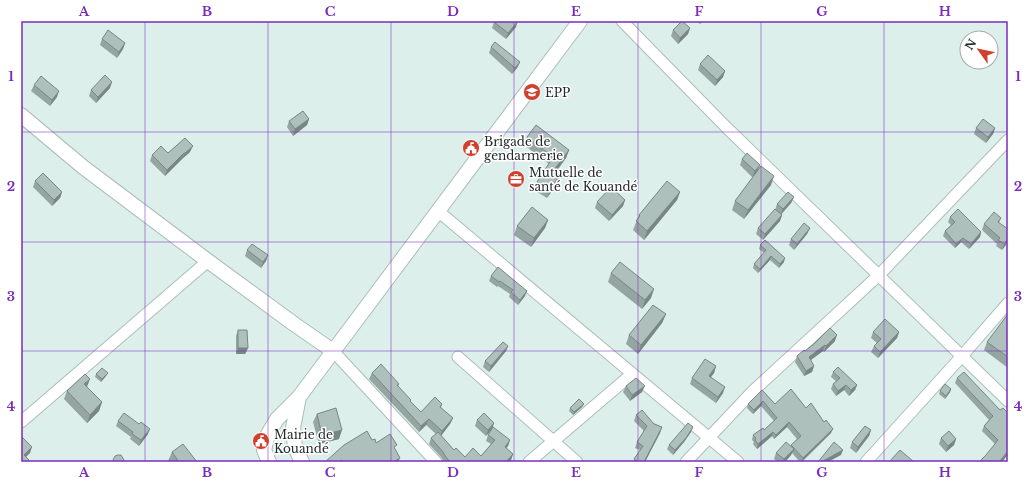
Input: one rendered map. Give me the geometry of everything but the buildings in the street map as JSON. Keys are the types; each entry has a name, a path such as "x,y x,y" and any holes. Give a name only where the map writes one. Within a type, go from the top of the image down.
{"main road":[{"path":"269,462 264,450 268,434 277,419 299,397 580,21"},
{"path":"21,115 83,167 208,261 333,351"},
{"path":"299,397 294,428 295,447 302,462"}],"street":[{"path":"622,21 727,128 1008,401"},
{"path":"686,462 753,391 879,275 1008,140"},
{"path":"438,211 738,462"},
{"path":"21,422 208,261"},
{"path":"866,462 1008,303"},
{"path":"333,351 436,462"},
{"path":"458,357 577,462"},
{"path":"528,462 632,374"}],"place":[{"name":"EPP","path":"532,92"},
{"name":"Brigade de gendarmerie","path":"471,148"},
{"name":"Mutuelle de santé de Kouandé","path":"516,179"},
{"name":"Mairie de Kouandé","path":"261,441"}]}
